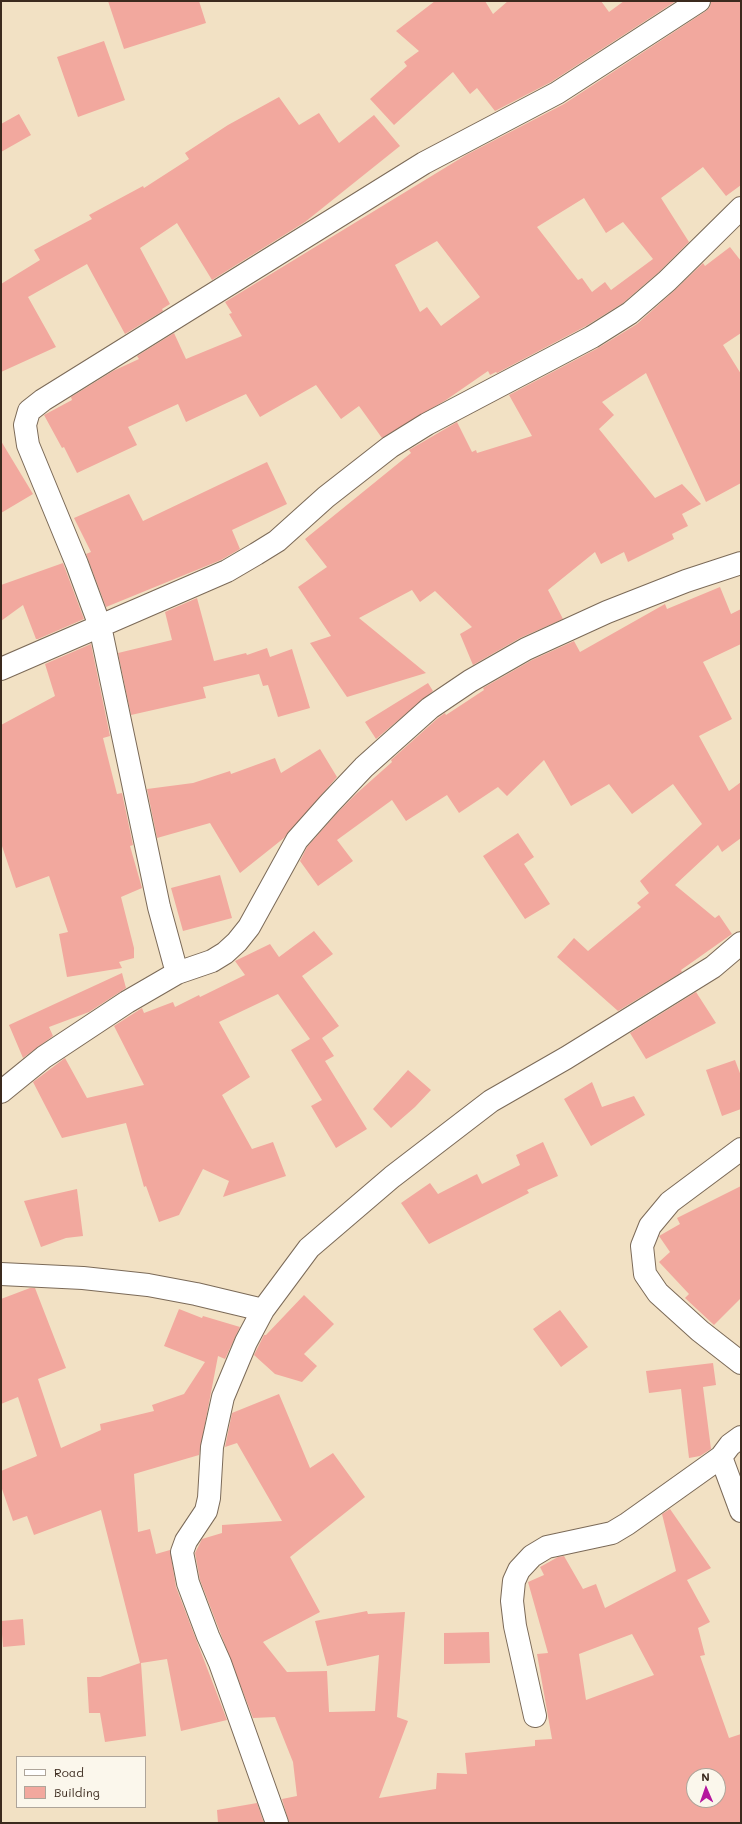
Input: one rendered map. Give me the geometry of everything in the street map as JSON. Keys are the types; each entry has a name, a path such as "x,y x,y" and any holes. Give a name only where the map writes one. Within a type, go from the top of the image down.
{"street":[{"path":"177,973 159,907 100,626 77,564 28,445 25,425 29,411 43,400 424,163 557,93 699,1"},
{"path":"1,669 227,571 277,541 326,498 390,447 427,424 592,337 630,313 667,281 741,208"},
{"path":"1,1092 44,1057 127,1002 177,973 212,961 225,953 249,928 298,840 364,767 430,708 470,681 526,649 607,612 678,583 741,563"},
{"path":"277,1823 220,1664 188,1583 182,1552 186,1540 206,1511 209,1498 212,1447 223,1398 246,1342 262,1310 309,1248 392,1177 485,1106 713,967 741,944"},
{"path":"741,1149 670,1202 650,1226 642,1246 645,1274 658,1293 700,1331 741,1363"},
{"path":"1,1274 83,1278 148,1285 196,1294 262,1310"},
{"path":"535,1716 515,1626 512,1601 514,1581 519,1570 532,1556 547,1547 617,1530 721,1457 730,1445 741,1437"},
{"path":"721,1457 741,1511"}],"building":[{"path":"108,1 199,1 206,23 124,49"},
{"path":"435,1 485,1 493,14 508,1 601,1 609,12 624,1 676,1 551,82 495,111 477,88 470,94 453,72 394,125 370,99 407,66 404,62 419,51 396,31"},
{"path":"711,1 741,1 741,185 726,196 703,167 661,198 689,242 659,272 623,303 586,326 497,373 496,372 490,375 488,371 446,400 382,438 359,406 341,419 316,385 260,417 246,394 186,422 178,404 128,427 137,445 77,473 64,447 62,448 44,415 72,400 71,397 113,371 139,359 137,356 174,333 186,359 242,336 229,314 232,313 225,302 466,155 564,104 710,7","holes":["584,198 606,233 623,222 653,259 611,290 605,282 592,292 582,278 578,280 537,227","437,241 480,297 441,326 427,307 420,312 395,265"]},
{"path":"104,41 125,100 78,117 57,57"},
{"path":"279,97 299,125 319,113 339,143 374,115 400,146 305,222 212,280 177,223 140,248 170,304 162,309 163,311 125,334 87,264 28,297 56,347 1,372 1,284 40,260 34,250 92,219 89,215 143,186 144,188 189,159 185,153 228,125"},
{"path":"19,114 31,135 1,152 1,124"},
{"path":"730,247 741,261 741,333 723,345 741,374 741,483 706,502 646,373 602,402 614,415 599,429 655,498 682,484 701,504 682,514 688,526 672,534 674,539 628,562 624,552 601,564 595,552 548,590 563,619 520,638 473,665 460,634 472,627 435,591 420,602 412,590 359,618 426,673 347,697 310,643 331,636 298,587 327,567 305,539 411,453 409,450 457,422 472,452 476,450 477,453 532,436 509,395 598,348 637,324 703,263 705,266"},
{"path":"1,441 33,494 1,513"},
{"path":"267,462 287,504 232,530 240,549 221,560 106,607 86,554 91,552 74,518 129,494 143,521"},
{"path":"63,563 84,619 38,639 36,639 23,605 1,621 1,585"},
{"path":"720,587 731,614 741,609 741,644 703,662 732,719 699,736 729,791 741,782 741,838 722,852 718,845 675,885 715,918 719,915 732,934 681,970 682,972 618,1011 557,957 574,938 588,951 641,907 637,903 649,893 640,881 702,824 673,784 632,814 609,784 571,806 544,760 507,796 498,787 459,813 447,795 406,821 392,800 337,840 353,861 318,886 300,861 307,847 338,812 392,762 391,760 438,718 445,713 446,715 484,690 483,688 532,660 574,641 580,652 665,604 667,609"},
{"path":"197,598 214,661 246,653 247,655 267,648 270,657 292,649 310,708 278,717 268,685 263,686 259,674 203,687 206,698 131,715 118,653 172,640 165,612"},
{"path":"91,644 110,736 103,738 117,794 122,793 133,845 130,846 142,888 121,897 134,948 134,958 119,962 122,968 67,977 59,934 68,932 49,876 16,888 1,843 1,725 55,696 45,664"},
{"path":"428,683 433,691 376,739 365,722"},
{"path":"320,749 337,777 284,838 240,873 210,823 157,838 147,789 193,783 230,771 231,774 275,758 281,773"},
{"path":"518,833 534,857 524,864 550,904 525,919 483,856"},
{"path":"220,875 232,918 183,931 171,888"},
{"path":"314,931 333,954 302,976 339,1026 322,1038 334,1056 325,1061 367,1129 336,1148 311,1106 322,1100 291,1050 310,1039 278,994 219,1022 250,1077 222,1095 252,1149 273,1142 286,1176 223,1197 229,1181 203,1169 179,1215 159,1222 146,1186 144,1187 126,1123 62,1138 33,1082 65,1058 87,1098 144,1085 114,1026 142,1008 144,1013 173,1002 175,1007 199,995 200,997 245,975 235,961 270,944 279,957"},
{"path":"122,973 126,988 89,1012 49,1027 53,1036 23,1058 9,1025"},
{"path":"696,992 716,1023 646,1059 630,1033"},
{"path":"735,1060 741,1076 741,1109 722,1116 706,1070"},
{"path":"408,1070 431,1090 415,1107 391,1128 373,1109"},
{"path":"592,1082 602,1107 634,1096 645,1115 591,1146 564,1099"},
{"path":"543,1142 558,1176 527,1190 529,1193 429,1244 401,1203 430,1183 438,1194 477,1174 482,1184 520,1165 516,1155"},
{"path":"741,1186 741,1298 714,1325 685,1298 689,1294 659,1262 670,1252 659,1236 680,1224 677,1218"},
{"path":"77,1189 83,1236 66,1238 41,1247 24,1201"},
{"path":"30,1288 35,1288 66,1368 38,1379 61,1448 101,1430 100,1424 154,1411 152,1405 184,1394 205,1362 164,1346 179,1309 202,1318 203,1316 240,1327 225,1359 218,1356 199,1455 134,1474 138,1532 150,1529 156,1554 170,1550 176,1587 227,1720 181,1731 167,1659 141,1663 146,1736 105,1742 100,1713 89,1713 87,1677 100,1677 140,1663 101,1510 34,1535 27,1516 13,1521 1,1486 1,1471 37,1456 18,1397 1,1404 1,1299"},
{"path":"304,1295 334,1324 304,1354 317,1366 302,1382 275,1374 254,1355 264,1335 266,1335"},
{"path":"560,1310 588,1347 561,1367 533,1329"},
{"path":"713,1363 716,1385 703,1387 711,1449 700,1456 689,1458 681,1389 649,1393 646,1371"},
{"path":"279,1394 310,1468 333,1453 365,1497 290,1557 320,1612 263,1642 287,1672 327,1671 329,1712 375,1711 379,1655 327,1666 315,1621 367,1611 368,1614 405,1612 397,1717 408,1721 379,1798 436,1789 437,1773 467,1774 465,1753 535,1746 535,1740 552,1739 537,1654 548,1653 528,1582 544,1575 540,1567 558,1557 564,1556 583,1589 596,1584 605,1608 676,1571 662,1514 670,1509 711,1568 687,1580 710,1622 698,1628 705,1655 700,1656 729,1738 741,1734 741,1823 289,1823 282,1799 297,1796 293,1762 275,1717 253,1718 200,1580 195,1553 202,1539 222,1533 222,1525 282,1521 237,1443 225,1447 232,1413","holes":["632,1634 654,1675 586,1700 579,1654"]},
{"path":"23,1619 25,1645 3,1647 1,1621"},
{"path":"489,1632 490,1663 444,1664 444,1633"},
{"path":"257,1803 264,1823 218,1823 217,1810"}]}
